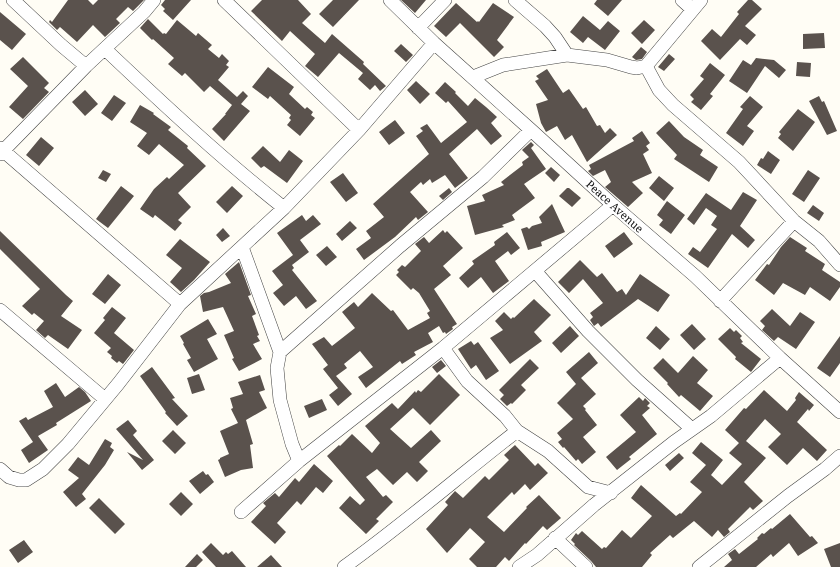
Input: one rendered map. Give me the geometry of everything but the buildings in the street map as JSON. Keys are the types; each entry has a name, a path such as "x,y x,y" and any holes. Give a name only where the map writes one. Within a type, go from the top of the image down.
{"street":[{"path":"154,0 144,12 86,66 1,151 180,304"},
{"path":"224,0 359,130"},
{"name":"Peace Avenue","path":"390,0 434,44 473,77 613,205 695,276 780,358 840,412"},
{"path":"418,28 445,0"},
{"path":"515,0 545,26 567,55"},
{"path":"473,77 502,65 567,55 607,60 637,68 646,66 696,5 682,0"},
{"path":"20,2 61,45 86,66"},
{"path":"0,469 9,477 19,480 26,480 43,468 68,444 180,304 284,208 359,130 434,44"},
{"path":"104,49 180,121 246,178 284,208"},
{"path":"646,66 659,90 673,105 739,162 794,221 819,241 840,265"},
{"path":"280,352 400,246 483,177 531,130"},
{"path":"241,512 299,461 443,348 613,205"},
{"path":"720,301 794,221"},
{"path":"242,246 280,352 277,368 280,400 292,444 299,461"},
{"path":"535,271 588,331 632,375 692,428"},
{"path":"0,310 105,399"},
{"path":"443,348 467,381 505,416 517,431 548,451 588,487 610,493"},
{"path":"519,567 537,555 594,505 692,428 711,416 780,358"},
{"path":"344,567 382,540 517,431"},
{"path":"699,567 840,456"},
{"path":"588,487 594,505"},
{"path":"556,538 586,567"}]}
